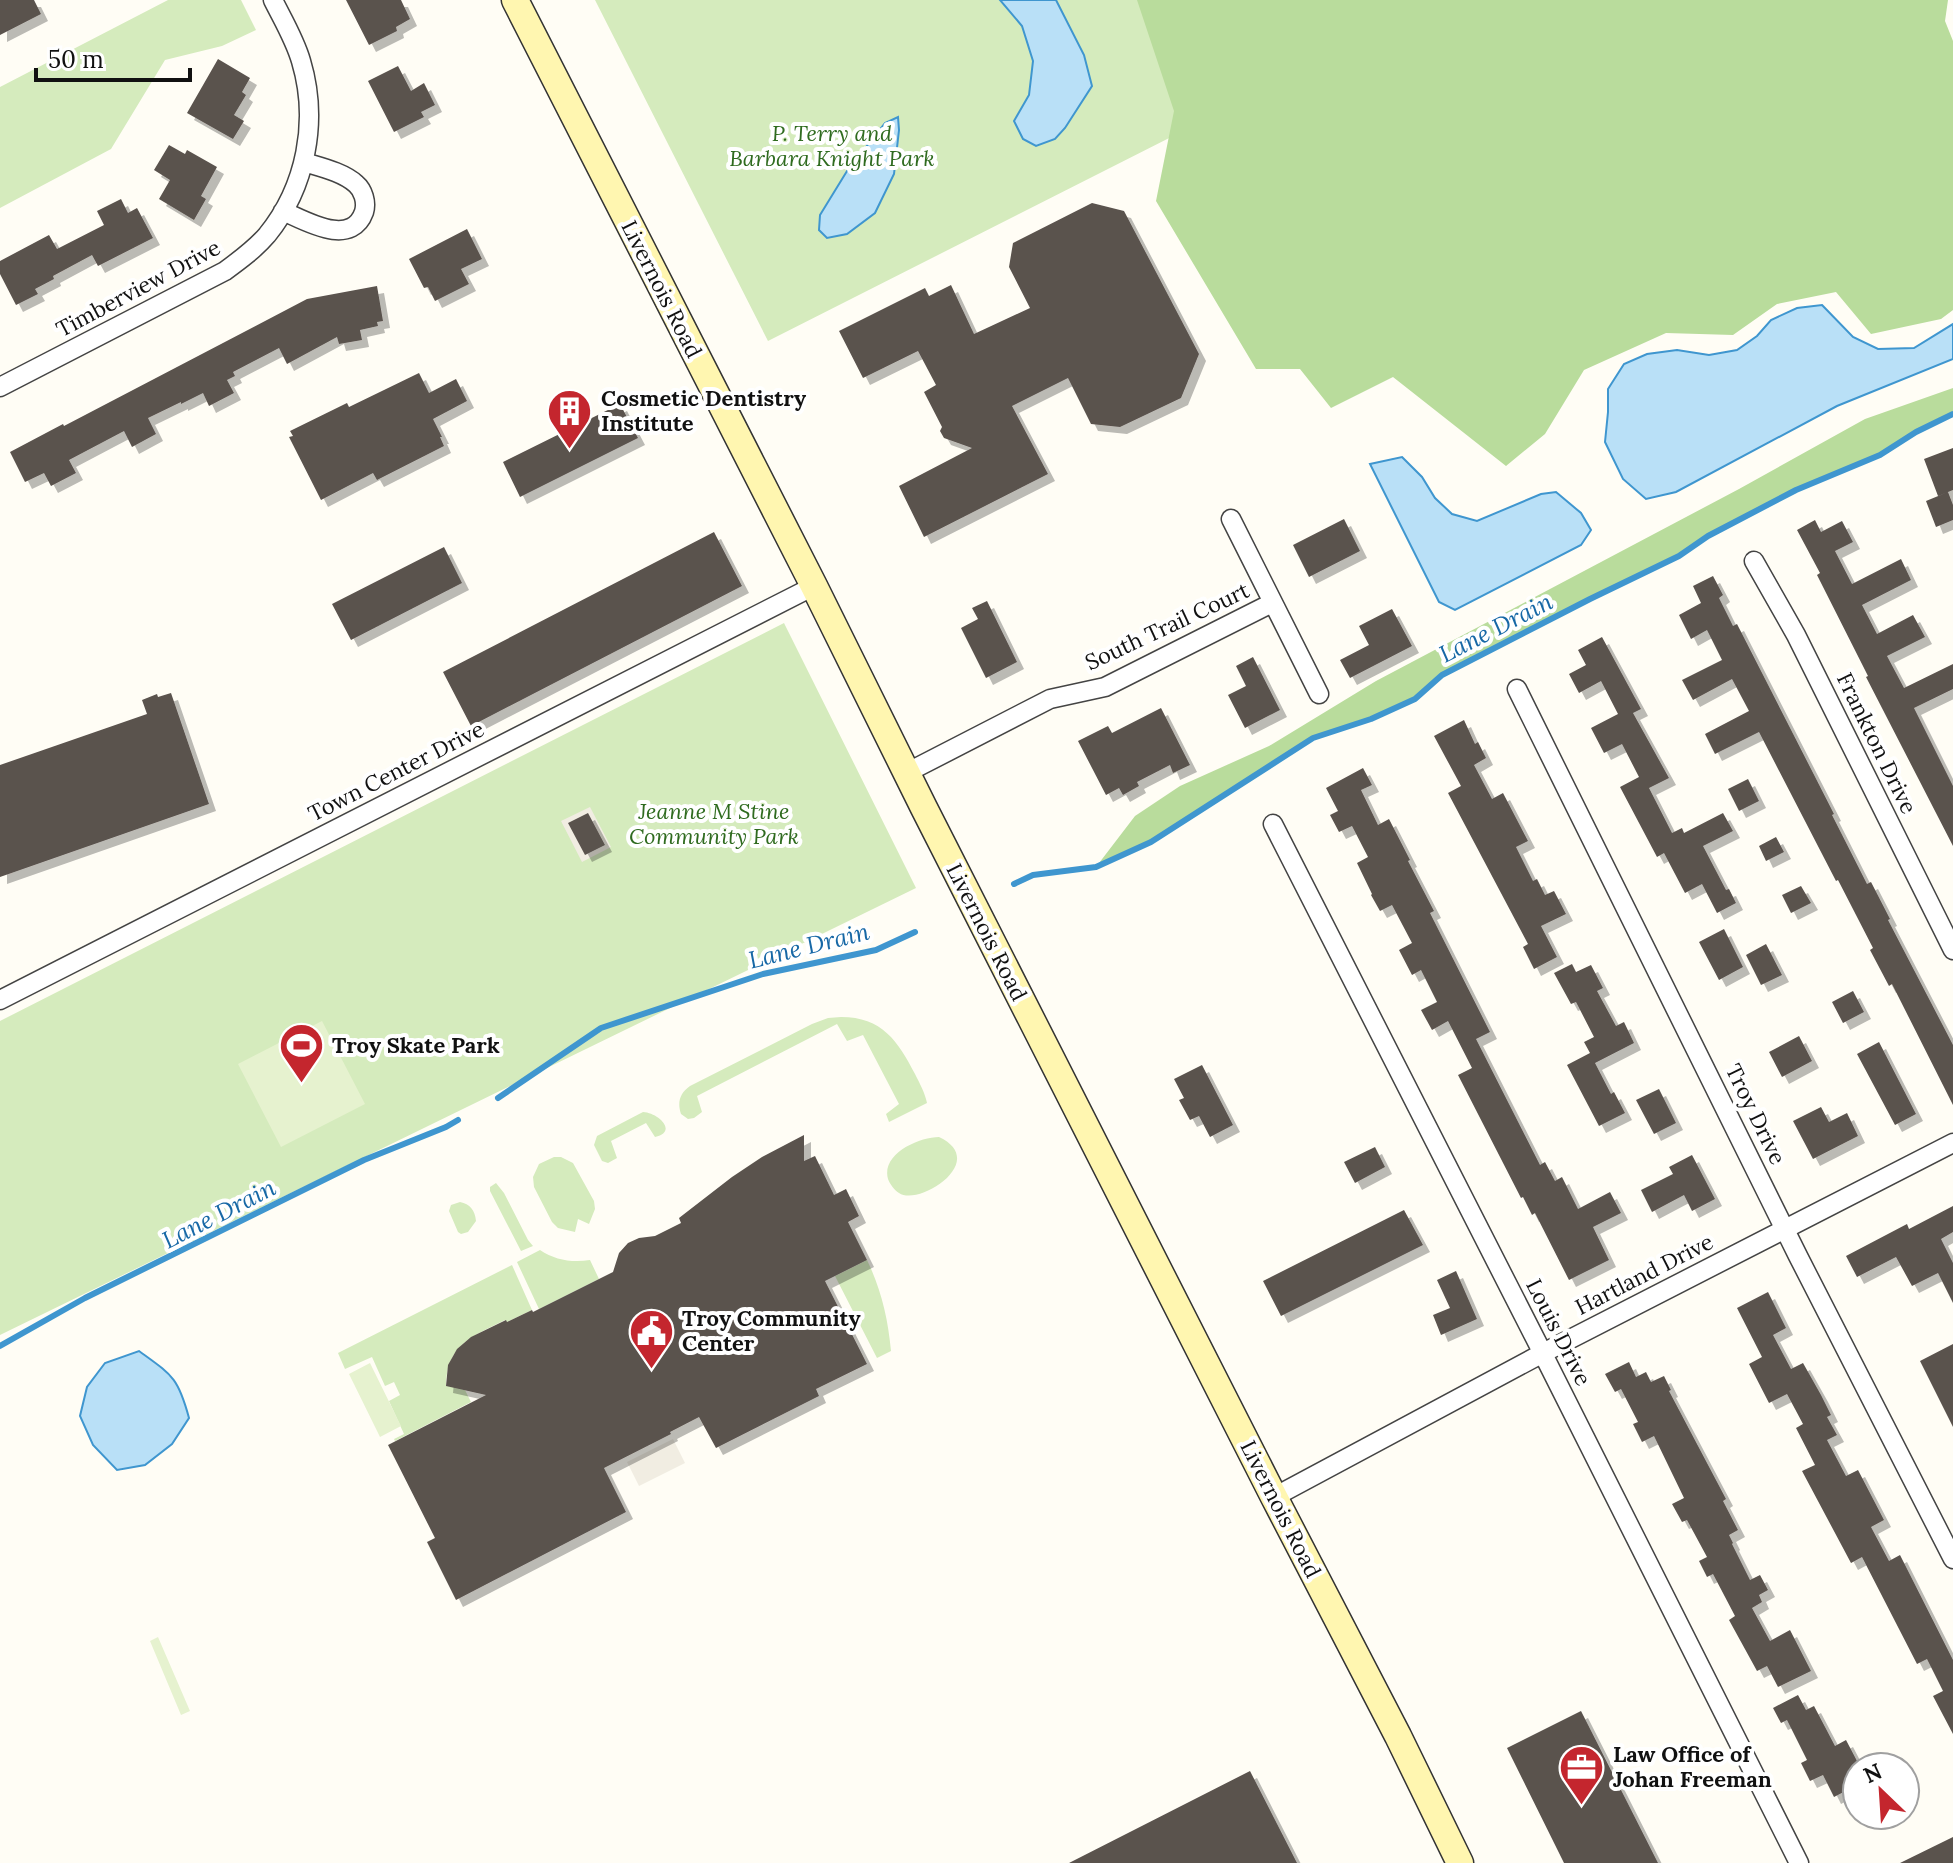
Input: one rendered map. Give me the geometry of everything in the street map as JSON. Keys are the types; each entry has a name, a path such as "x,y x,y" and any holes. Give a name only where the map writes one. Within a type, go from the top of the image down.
{"main road":[{"name":"Livernois Road","path":"515,0 1460,1863"}],"street":[{"name":"Timberview Drive","path":"0,387 225,271 248,254 283,211 304,162 308,122 307,85 301,60 273,0"},
{"path":"283,211 327,230 340,231 354,227 366,207 357,184 347,177 304,162"},
{"name":"South Trail Court","path":"1231,519 1319,694"},
{"name":"Frankton Drive","path":"1754,561 1803,648 1953,950"},
{"name":"Town Center Drive","path":"0,1000 814,586"},
{"name":"South Trail Court","path":"908,772 1050,699 1105,687 1272,603"},
{"name":"Troy Drive","path":"1517,689 1953,1559"},
{"name":"Louis Drive","path":"1273,824 1799,1863"},
{"name":"Hartland Drive","path":"1274,1497 1543,1353 1953,1143"}],"green space":[{"path":"168,0 241,0 256,30 222,46 165,60 111,149 0,208 0,87"},
{"name":"P. Terry and Barbara Knight Park","path":"595,0 1442,0 768,341"},
{"path":"1137,0 1948,0 1945,21 1953,41 1953,310 1941,319 1871,334 1836,292 1777,304 1733,335 1666,333 1584,370 1545,434 1506,466 1393,377 1331,408 1300,369 1256,369 1156,201 1174,111"},
{"path":"1953,388 1953,414 1916,432 1880,455 1796,490 1708,536 1673,560 1442,675 1401,707 1313,738 1151,842 1096,867 1135,816 1180,786 1269,746 1376,681 1865,419"},
{"name":"Jeanne M Stine Community Park","path":"784,623 916,888 0,1335 0,1021"},
{"path":"841,1017 867,1021 895,1041 909,1062 927,1103 889,1122 886,1114 899,1104 863,1035 847,1041 837,1024 697,1096 702,1112 694,1118 688,1119 681,1114 680,1098 690,1086 812,1024"},
{"name":"Troy Skate Park","path":"322,1021 365,1104 281,1147 238,1064"},
{"path":"643,1112 664,1123 666,1127 662,1135 655,1137 646,1123 611,1141 617,1158 608,1163 602,1161 594,1145 597,1136"},
{"path":"939,1137 953,1147 957,1158 954,1169 946,1179 921,1194 909,1196 897,1192 888,1179 890,1162 912,1144"},
{"path":"554,1157 573,1163 594,1201 595,1209 589,1224 578,1219 575,1232 558,1228 552,1222 534,1187 533,1177 539,1164"},
{"path":"496,1183 533,1246 521,1251 490,1191"},
{"path":"460,1202 471,1208 476,1221 468,1232 461,1234 449,1211 451,1205"},
{"path":"540,1250 564,1260 590,1260 599,1279 539,1309 517,1262"},
{"path":"867,1260 883,1304 891,1351 877,1358 835,1276"},
{"path":"512,1265 532,1310 482,1331 464,1343 451,1360 446,1385 465,1390 471,1402 395,1441 404,1434 389,1401 400,1395 394,1382 385,1386 372,1357 345,1369 338,1353"},
{"path":"370,1363 401,1426 380,1437 349,1374"},
{"path":"158,1637 190,1711 181,1715 150,1641"}],"shaded area":[{"path":"590,807 611,847 582,862 561,821"},
{"path":"673,1439 685,1463 639,1486 627,1462"}],"water":[{"path":"1000,0 1056,0 1084,55 1092,86 1055,139 1036,146 1023,139 1014,121 1029,95 1033,61 1022,26"},
{"path":"898,117 894,174 875,213 847,234 827,238 819,230 820,215 847,171 885,123"},
{"path":"1822,305 1853,337 1878,349 1914,348 1953,324 1953,359 1837,406 1676,492 1646,499 1623,479 1605,442 1608,389 1624,364 1647,354 1677,350 1709,355 1737,350 1757,336 1771,320 1797,308"},
{"path":"1402,457 1452,514 1477,521 1541,494 1556,492 1581,513 1591,530 1581,545 1455,610 1439,602 1370,464"},
{"path":"139,1351 172,1378 189,1418 172,1444 145,1465 117,1470 93,1445 80,1416 87,1387 105,1363"}],"building":[{"path":"0,0 34,0 41,14 0,35"},
{"path":"346,0 401,0 410,19 396,27 397,31 369,45"},
{"path":"218,59 250,78 242,92 246,95 234,115 244,121 233,139 187,113"},
{"path":"398,66 411,91 424,83 435,105 421,112 424,117 394,132 368,81"},
{"path":"169,145 185,154 187,150 217,167 201,196 206,199 194,220 159,199 170,180 154,170"},
{"path":"121,199 128,213 137,208 153,238 98,266 92,255 53,276 54,279 35,289 38,294 16,305 0,274 0,261 49,235 57,249 104,225 97,211"},
{"path":"1092,203 1124,211 1199,354 1181,398 1120,427 1091,424 1068,378 1012,406 1048,474 924,537 899,486 972,448 944,438 940,431 942,427 924,392 936,385 918,351 863,378 839,331 925,288 929,296 951,285 974,334 1030,308 1009,267 1013,243"},
{"path":"467,229 482,259 461,269 469,284 435,301 428,287 424,288 409,259"},
{"path":"377,286 383,321 377,322 378,326 360,330 362,340 339,344 337,337 287,364 279,348 233,372 235,376 227,380 234,393 209,406 203,393 148,418 156,434 132,447 124,431 69,460 76,473 51,486 44,473 25,482 10,452 307,299"},
{"path":"419,373 429,393 456,379 467,401 433,419 444,446 377,480 373,473 321,500 289,437 293,436 290,431"},
{"name":"Cosmetic Dentistry Institute","path":"620,404 638,438 520,497 503,462"},
{"path":"1953,448 1953,490 1938,496 1924,459"},
{"path":"1948,492 1953,505 1953,520 1936,527 1926,501"},
{"path":"1344,519 1360,551 1309,577 1293,545"},
{"path":"1815,520 1821,532 1842,521 1853,542 1835,551 1852,584 1901,559 1911,580 1862,605 1877,634 1913,615 1925,637 1887,656 1904,688 1953,664 1953,689 1914,708 1953,786 1953,846 1866,677 1817,575 1820,573 1797,530"},
{"path":"714,532 742,586 471,726 443,672"},
{"path":"444,547 462,583 351,640 332,604"},
{"path":"1713,576 1723,595 1719,598 1733,626 1737,624 1867,884 1871,882 1953,1045 1953,1105 1759,732 1715,754 1705,734 1749,711 1732,679 1693,700 1682,680 1722,660 1707,630 1691,639 1679,615 1701,603 1693,586"},
{"path":"987,601 1017,662 986,678 961,628 978,619 972,608"},
{"path":"1392,609 1412,646 1350,678 1340,660 1369,645 1359,626"},
{"path":"1602,637 1641,709 1633,713 1669,778 1649,788 1672,833 1682,828 1684,833 1723,813 1733,831 1703,846 1736,903 1717,913 1702,884 1685,893 1664,853 1657,857 1620,787 1639,777 1622,744 1604,753 1591,728 1618,714 1601,681 1579,693 1569,674 1586,665 1578,650"},
{"path":"1253,657 1280,710 1245,728 1228,695 1246,686 1236,666"},
{"path":"171,693 209,804 0,877 0,765 147,714 142,700"},
{"path":"1161,708 1190,765 1173,773 1170,765 1137,782 1139,786 1123,795 1119,788 1106,795 1078,741 1108,726 1112,733"},
{"path":"1464,720 1475,744 1478,742 1486,758 1474,765 1492,799 1503,793 1528,841 1516,847 1533,881 1537,879 1545,895 1554,891 1566,914 1541,926 1557,957 1534,969 1523,947 1528,944 1448,793 1461,786 1434,736"},
{"path":"1363,768 1372,785 1361,790 1378,825 1389,819 1410,860 1434,911 1430,913 1490,1032 1476,1039 1540,1165 1545,1162 1555,1181 1562,1177 1578,1209 1610,1192 1621,1213 1593,1227 1609,1260 1569,1280 1535,1213 1532,1215 1521,1198 1458,1075 1472,1068 1448,1021 1432,1030 1421,1010 1437,1002 1421,970 1412,975 1399,950 1412,943 1392,905 1380,911 1371,895 1357,863 1368,857 1352,826 1339,832 1330,815 1338,811 1326,788"},
{"path":"1748,779 1759,801 1739,811 1728,789"},
{"path":"588,813 605,845 585,855 568,823"},
{"path":"1776,837 1784,852 1766,861 1759,846"},
{"path":"1801,886 1811,903 1791,913 1782,895"},
{"path":"1724,929 1743,967 1719,980 1699,942"},
{"path":"1766,944 1782,975 1761,985 1746,955"},
{"path":"1572,964 1576,972 1591,965 1603,988 1597,991 1616,1026 1624,1022 1634,1043 1595,1063 1625,1113 1599,1126 1567,1065 1590,1053 1584,1042 1594,1037 1576,1002 1571,1004 1554,973"},
{"path":"1853,991 1864,1012 1843,1023 1832,1002"},
{"path":"1799,1036 1812,1061 1782,1077 1769,1052"},
{"path":"1879,1042 1916,1114 1895,1125 1857,1054"},
{"path":"1202,1065 1233,1125 1210,1137 1199,1116 1190,1120 1179,1100 1184,1098 1174,1079"},
{"path":"1659,1089 1676,1123 1654,1134 1636,1100"},
{"path":"1821,1107 1829,1122 1847,1113 1858,1136 1813,1159 1793,1121"},
{"name":"Troy Community Center","path":"804,1135 804,1161 815,1156 834,1195 846,1189 859,1216 848,1222 867,1260 825,1281 867,1364 816,1389 819,1396 716,1448 699,1417 604,1468 626,1512 456,1600 427,1542 435,1538 388,1445 486,1395 446,1386 448,1365 457,1349 471,1337 506,1320 533,1312 613,1272 619,1253 628,1243 655,1236 681,1223 679,1218 732,1177"},
{"path":"1375,1147 1385,1167 1355,1183 1344,1162"},
{"path":"1692,1155 1715,1199 1692,1211 1684,1195 1652,1212 1641,1190 1673,1174 1669,1167"},
{"path":"1953,1206 1953,1232 1941,1239 1953,1263 1953,1303 1938,1273 1912,1286 1896,1257 1857,1277 1846,1256 1907,1224 1909,1229"},
{"path":"1404,1210 1423,1245 1281,1316 1263,1281"},
{"path":"1456,1271 1477,1319 1441,1335 1433,1315 1450,1308 1437,1280"},
{"path":"1768,1292 1786,1328 1773,1335 1791,1369 1803,1363 1821,1395 1831,1415 1827,1417 1837,1435 1827,1440 1846,1476 1858,1470 1884,1520 1871,1527 1889,1561 1900,1555 1953,1660 1953,1734 1933,1696 1943,1691 1927,1659 1917,1664 1862,1557 1851,1563 1802,1471 1815,1465 1796,1428 1803,1424 1787,1394 1769,1403 1749,1364 1762,1357 1737,1308"},
{"path":"1953,1344 1953,1427 1920,1361"},
{"path":"1629,1362 1636,1377 1646,1372 1651,1382 1664,1376 1726,1499 1723,1501 1738,1530 1729,1535 1732,1544 1750,1580 1760,1575 1768,1590 1759,1595 1762,1602 1752,1608 1770,1641 1790,1630 1811,1671 1778,1687 1767,1666 1757,1671 1729,1620 1735,1616 1713,1574 1707,1577 1699,1561 1707,1557 1687,1520 1682,1522 1672,1504 1684,1498 1654,1436 1642,1442 1633,1424 1638,1422 1621,1389 1615,1392 1605,1374"},
{"path":"1798,1695 1806,1710 1814,1706 1835,1746 1846,1740 1852,1751 1841,1751 1841,1793 1834,1797 1823,1775 1810,1781 1801,1763 1807,1760 1787,1720 1781,1723 1773,1708"},
{"name":"Law Office of Johan Freeman","path":"1581,1711 1658,1863 1564,1863 1507,1748"},
{"path":"1250,1771 1297,1863 1069,1863"},
{"path":"1953,1837 1953,1863 1900,1863"}],"waterway":[{"name":"Lane Drain","path":"1014,884 1033,875 1096,867 1151,842 1313,738 1371,719 1415,699 1442,675 1679,556 1708,536 1796,490 1880,455 1916,432 1953,414"},
{"name":"Lane Drain","path":"498,1098 601,1028 763,974 876,950 915,932"},
{"name":"Lane Drain","path":"0,1346 85,1298 364,1160 458,1120"}],"place":[{"name":"Cosmetic Dentistry Institute","path":"570,450"},
{"name":"Troy Skate Park","path":"301,1084"},
{"name":"Troy Community Center","path":"651,1370"},
{"name":"Law Office of Johan Freeman","path":"1582,1806"}]}
